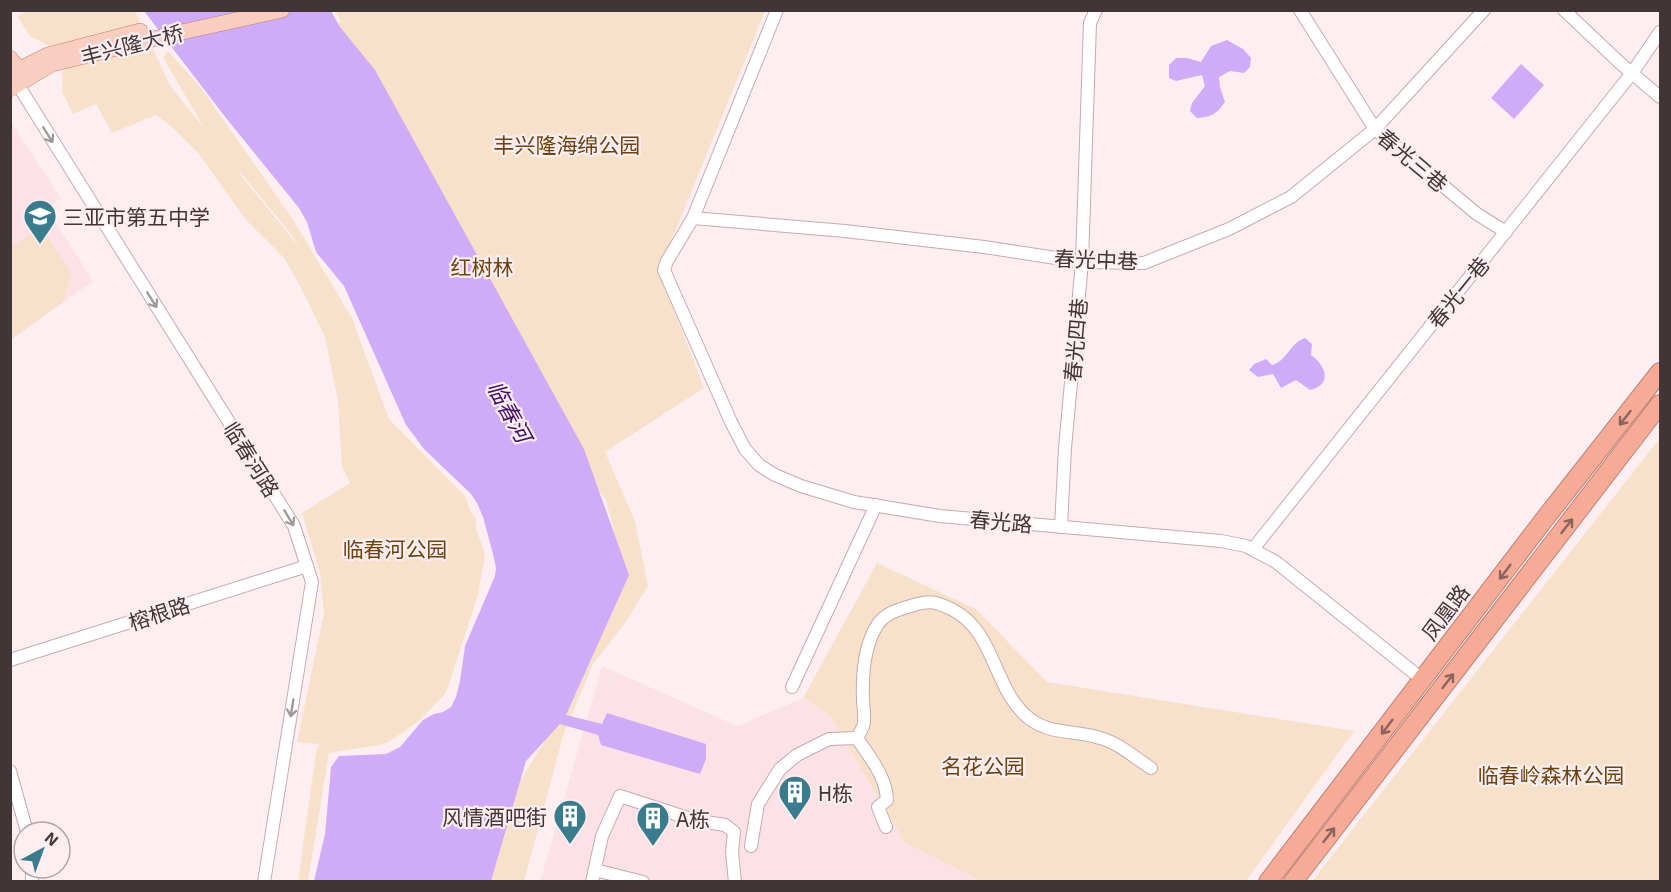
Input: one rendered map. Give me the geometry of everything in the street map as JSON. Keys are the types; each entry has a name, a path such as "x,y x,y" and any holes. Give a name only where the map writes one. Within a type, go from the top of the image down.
{"highway":[{"name":"凤凰路","path":"1268,882 1543,521 1660,372"},
{"name":"凤凰路","path":"1293,882 1660,404"}],"main road":[{"name":"丰兴隆大桥","path":"50,59 231,10"},
{"name":"丰兴隆大桥","path":"50,59 282,10"},
{"path":"13,75 50,59"}],"street":[{"path":"693,218 777,10"},
{"name":"春光四巷","path":"1061,527 1065,448 1082,262 1090,23 1096,10"},
{"name":"春光三巷","path":"1300,10 1375,129 1477,214 1506,232"},
{"name":"春光中巷","path":"693,218 845,231 984,247 1082,262 1144,263 1228,229 1291,197 1375,129 1484,10"},
{"path":"1564,10 1660,97"},
{"name":"春光一巷","path":"1253,549 1632,73 1660,32"},
{"name":"临春河路","path":"13,75 294,526 312,582 264,882"},
{"name":"春光路","path":"693,218 664,270 731,422 746,449 759,465 801,486 854,502 876,506 940,516 1221,541 1245,546 1276,562 1423,680"},
{"path":"792,687 876,506"},
{"name":"榕根路","path":"10,660 307,566"},
{"path":"857,738 864,722 865,661 869,643 879,622 894,610 927,601 958,612 973,625 993,658 1013,703 1030,719 1049,730 1099,737 1112,742 1151,768"},
{"path":"857,738 886,786 887,800 878,807 886,827"},
{"path":"752,846 758,804 780,769 797,755 829,739 857,738"},
{"path":"10,771 24,820"},
{"path":"643,882 593,876 603,836 620,796 694,820 725,825 734,832 732,852 735,882"}],"shaded area":[{"name":"三亚市第五中学","path":"10,121 61,198 47,209 93,281 11,340"},
{"path":"602,666 737,726 803,698 829,715 905,843 981,881 540,882"}],"green space":[{"name":"临春河公园","path":"28,10 135,11 171,87 204,128 163,57 168,51 201,88 292,218 352,318 389,419 465,496 476,519 476,528 485,555 478,595 446,693 420,720 389,742 329,753 308,881 298,881 319,744 297,742 324,613 320,573 302,513 350,483 342,467 338,401 325,337 284,258 246,220 198,153 171,126 156,115 112,133 96,104 73,114 62,92 64,44 53,48 30,36 17,16","holes":["240,172 288,230 300,248"]},
{"name":"丰兴隆海绵公园","path":"335,11 765,11 659,271 704,388 605,452 635,521 648,586 625,623 593,664 564,733 524,881 489,881 511,796 546,739 625,577 606,500 273,33 341,22"},
{"path":"41,226 71,274 63,302 11,339 11,247"},
{"name":"临春岭森林公园","path":"1660,438 1660,881 1312,881"},
{"name":"名花公园","path":"877,563 976,609 1047,682 1354,731 1246,881 981,881 905,843 829,715 803,698"}],"water":[{"name":"临春河","path":"144,11 331,11 340,27 375,70 584,449 629,575 566,715 602,724 607,713 706,744 706,759 700,774 601,745 598,735 560,724 526,761 491,881 314,881 325,834 331,767 339,756 386,754 400,747 423,720 451,707 460,681 465,646 495,576 496,568 483,517 477,503 471,494 424,449 406,425 344,286 316,252 307,222 299,208"},
{"path":"1227,40 1243,49 1251,58 1250,67 1244,73 1230,71 1219,77 1225,102 1213,114 1197,118 1190,111 1192,103 1205,86 1202,75 1176,81 1169,78 1169,65 1176,58 1201,62 1211,46"},
{"path":"1521,64 1544,85 1514,119 1491,98"},
{"path":"1305,338 1312,344 1311,355 1320,364 1325,374 1322,384 1317,387 1310,390 1296,380 1281,388 1273,374 1258,377 1249,370 1254,364 1266,359 1272,365 1277,363 1295,344"}],"place":[{"name":"三亚市第五中学","path":"40,245"},
{"name":"H栋","path":"795,821"},
{"name":"风情酒吧街","path":"570,845"},
{"name":"A栋","path":"653,847"}],"park label":[{"name":"红树林","path":"482,266"}]}
